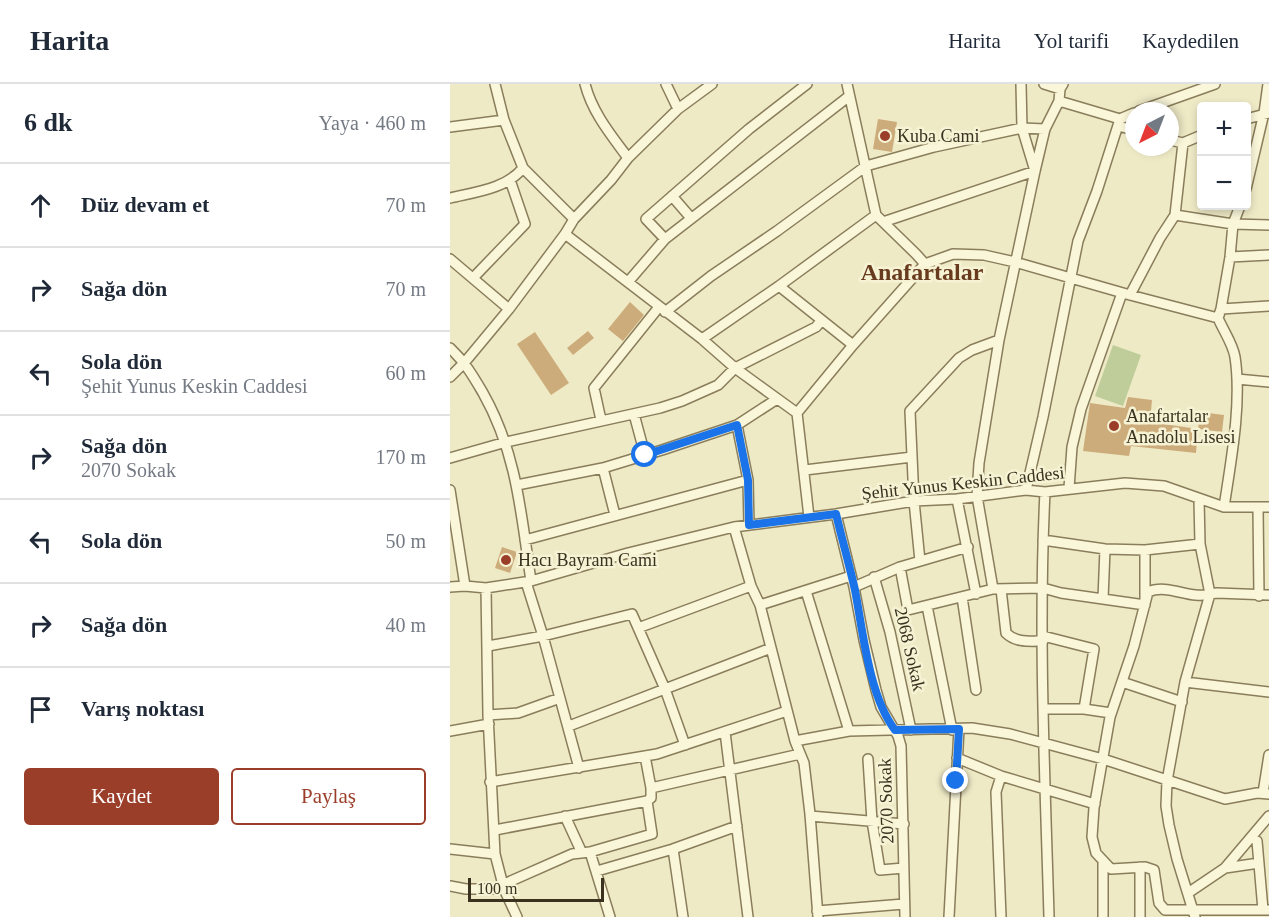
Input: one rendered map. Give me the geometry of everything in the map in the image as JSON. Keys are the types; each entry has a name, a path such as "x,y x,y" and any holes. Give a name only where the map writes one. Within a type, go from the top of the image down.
{"street":[{"path":"495,84 504,120 523,168 574,219"},
{"path":"585,84 604,126 628,158"},
{"path":"666,84 678,109"},
{"path":"450,378 509,309 574,219 611,180 628,158 678,109 712,84"},
{"path":"664,239 646,219 749,129 807,84"},
{"path":"849,84 848,97 880,218 925,264"},
{"path":"1021,84 1022,128 1035,171"},
{"path":"1044,84 1062,86 1059,101 1045,129 1015,262 999,340 979,463 977,496 1006,633 1018,640 1043,639 1095,649 1084,709"},
{"path":"1164,102 1215,84"},
{"path":"1251,171 1267,113 1268,84"},
{"path":"628,282 664,239 848,97"},
{"path":"1059,101 1125,125"},
{"path":"1251,118 1267,113"},
{"path":"1026,490 1078,241 1119,122 1125,118"},
{"path":"450,127 504,120"},
{"path":"601,420 594,388 662,310 866,166 934,147 1022,128 1045,129"},
{"path":"1179,142 1183,143 1197,137"},
{"path":"1070,488 1072,447 1081,409 1126,294 1175,215 1183,143"},
{"path":"450,198 497,186 510,180 523,168"},
{"path":"702,339 880,218 1035,171"},
{"path":"473,278 525,224 510,180"},
{"path":"672,196 691,218"},
{"path":"1224,507 1234,432 1237,379 1235,354 1219,314 1230,257 1233,224 1238,210"},
{"path":"1175,215 1233,224 1269,225"},
{"path":"565,234 702,339 735,368 797,413 809,518"},
{"path":"797,413 853,345 925,264 953,254 984,255 1126,294 1219,314 1269,306"},
{"path":"1230,257 1269,255"},
{"path":"450,260 509,309"},
{"path":"779,286 853,345"},
{"path":"450,458 506,442 660,408 707,391 718,385 735,368 816,327 821,321"},
{"path":"920,561 914,501 910,411 959,358 972,350 999,340"},
{"path":"450,348 465,362 490,406 506,442 517,485 529,581 579,768"},
{"path":"1237,379 1269,382"},
{"path":"517,485 603,468 737,425 777,399"},
{"path":"634,414 645,455"},
{"path":"737,425 748,480 749,525"},
{"path":"805,470 912,457"},
{"path":"603,468 615,515"},
{"path":"525,540 748,480"},
{"name":"Şehit Yunus Keskin Caddesi","path":"450,587 486,588 529,581 628,553 734,527 809,518 914,501 957,499 1026,490 1045,492 1125,483 1164,486 1224,507 1269,507"},
{"path":"450,490 465,586"},
{"path":"1045,492 1043,743 1049,917"},
{"path":"957,499 976,594"},
{"path":"1194,913 1177,859 1166,806 1167,781 1185,682 1210,594 1200,543 1199,499"},
{"path":"1253,841 1259,863 1266,910 1244,913 1165,913 1159,903 1154,870 1140,867 1111,869 1096,853 1092,837 1095,804 1111,713 1148,592 1156,589 1189,593 1200,597 1217,593 1264,596 1258,507"},
{"name":"2070 Sokak","path":"836,514 876,690 881,706 901,746 905,917"},
{"path":"734,527 751,586 760,604 795,741 804,763 817,914 904,904"},
{"path":"1043,540 1105,549 1145,550 1200,543"},
{"path":"854,587 900,567 968,547"},
{"path":"1103,599 1105,549"},
{"path":"1144,605 1145,550"},
{"path":"900,567 908,610 997,589 1043,588 1061,593 1144,605"},
{"path":"760,604 851,576"},
{"name":"2068 Sokak","path":"874,577 890,632 912,730"},
{"path":"638,628 751,586"},
{"path":"486,588 490,782 495,854 504,887 517,917"},
{"path":"806,591 849,731"},
{"path":"962,597 976,690"},
{"path":"927,606 956,729 957,758 949,917"},
{"path":"488,646 543,636 632,614 665,689 685,745"},
{"path":"569,726 771,648"},
{"path":"1122,682 1182,702"},
{"path":"1185,682 1269,692"},
{"path":"450,731 518,713 560,698"},
{"path":"1043,709 1084,709 1111,713"},
{"path":"490,782 645,756 787,711"},
{"path":"795,741 849,731 972,728 1103,759 1225,799 1266,794 1269,755"},
{"path":"725,732 748,917"},
{"path":"651,788 800,754"},
{"path":"495,830 647,801 651,798 651,788 645,756"},
{"path":"957,758 1045,791 1095,804"},
{"path":"868,759 872,821 880,870 904,868"},
{"path":"1001,776 996,792 1001,917"},
{"path":"450,886 466,889 504,887 572,854 586,853 652,834 647,801"},
{"path":"565,816 597,871 610,917"},
{"path":"810,816 904,824"},
{"path":"1188,893 1225,868 1253,841 1269,816"},
{"path":"597,871 673,849 736,826"},
{"path":"1253,841 1269,841"},
{"path":"450,849 495,854"},
{"path":"673,849 682,917"},
{"path":"1103,862 1103,917"},
{"path":"1225,868 1259,863"},
{"path":"1140,867 1140,917"}],"green space":[{"path":"1113,345 1141,355 1123,406 1095,396"}],"building":[{"name":"Kuba Cami","path":"878,119 897,122 892,152 873,149"},
{"path":"630,302 644,315 623,341 608,329"},
{"path":"588,331 594,338 573,355 567,348"},
{"path":"535,332 569,383 551,395 517,344"},
{"name":"Anafartalar Anadolu Lisesi","path":"1128,397 1152,400 1150,422 1198,429 1196,453 1131,446 1129,456 1083,451 1090,403 1125,408"},
{"name":"Anafartalar Anadolu Lisesi","path":"1200,412 1224,415 1222,432 1198,429"},
{"name":"Hacı Bayram Cami","path":"502,547 517,552 510,573 495,568"}],"place":[{"name":"Kuba Cami","path":"885,136"},
{"name":"Anafartalar Anadolu Lisesi","path":"1114,426"},
{"name":"Hacı Bayram Cami","path":"506,560"}],"district":[{"name":"Anafartalar","path":"922,272"}],"route":[{"path":"645,455 737,425 748,480 749,525 836,514 881,706 895,730 959,729 956,781"}]}
